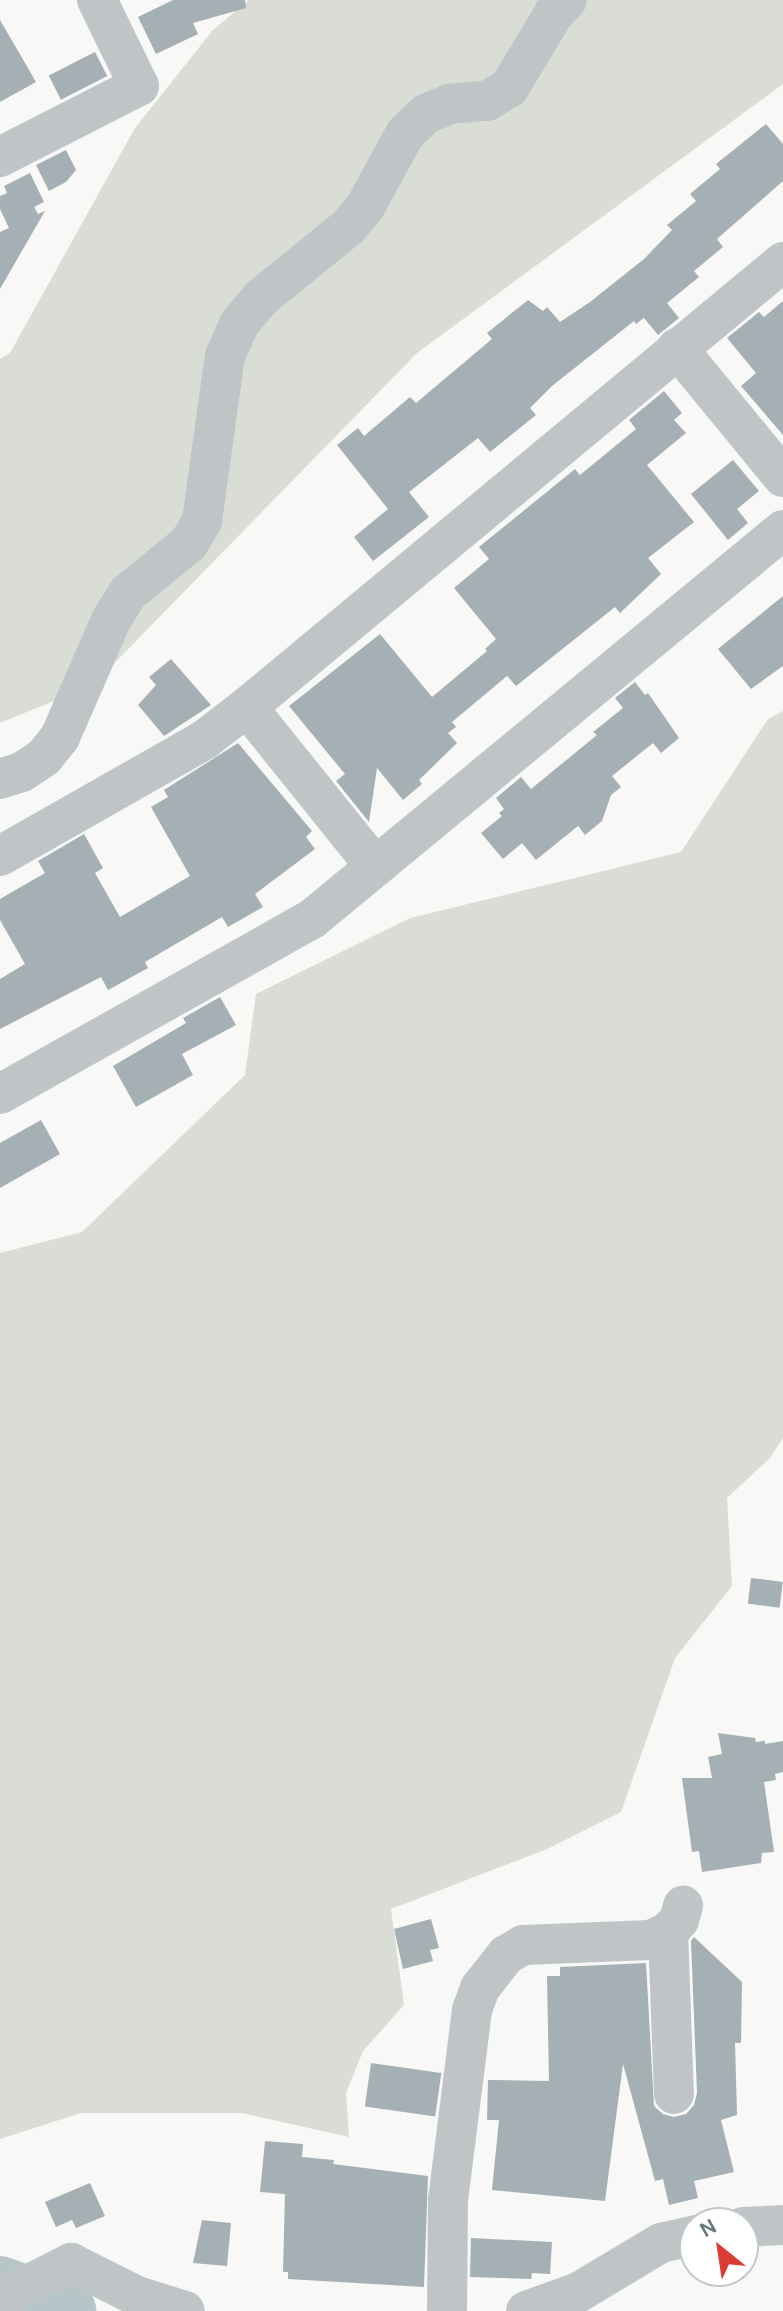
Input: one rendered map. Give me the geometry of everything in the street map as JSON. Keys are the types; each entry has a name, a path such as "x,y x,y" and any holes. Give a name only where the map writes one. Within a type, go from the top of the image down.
{"street":[{"path":"0,157 139,86 97,0"},
{"path":"0,779 22,772 44,757 60,737 111,620 128,593 180,551 202,521 225,356 239,324 262,297 348,227 365,207 405,134 426,114 449,104 487,101 509,88 554,13 567,0"},
{"path":"0,856 204,740 783,262"},
{"path":"677,348 783,477"},
{"path":"0,1094 312,919 783,530"},
{"path":"247,707 375,866"},
{"path":"447,2311 448,2200 472,2010 480,1988 506,1955 523,1945 651,1940 676,1919 674,2094"},
{"path":"759,2226 783,2225"},
{"path":"526,2311 579,2292 661,2243 679,2239"},
{"path":"0,2299 71,2263 137,2296 185,2311"}],"shaded area":[{"path":"249,0 783,0 783,84 417,353 93,685 0,723 0,359 10,353 135,128 213,30"},
{"path":"783,711 783,1438 770,1458 727,1498 732,1586 675,1658 621,1812 547,1849 391,1909 404,2005 363,2051 346,2093 349,2137 242,2113 81,2113 0,2139 0,1253 82,1232 245,1075 256,994 410,918 681,852 768,719"}],"building":[{"path":"173,0 245,0 246,8 193,23 198,34 156,54 138,17"},
{"path":"0,20 36,82 0,102"},
{"path":"95,52 107,76 61,100 49,76"},
{"path":"766,124 783,144 783,181 717,239 723,247 694,271 699,277 667,303 679,318 658,335 644,318 636,324 634,321 552,386 530,408 536,415 490,452 478,438 409,492 429,517 373,561 354,537 388,509 337,445 358,428 364,436 410,397 416,403 492,339 487,333 528,300 543,311 547,307 560,322 590,302 644,259 672,230 667,225 696,201 690,194 720,169 716,164"},
{"path":"66,150 76,170 66,182 49,191 36,165"},
{"path":"30,173 44,202 34,207 38,214 45,211 0,289 0,232 9,228 0,209 0,196 7,193 4,186"},
{"path":"783,301 783,435 741,386 756,373 727,338 759,312 764,317"},
{"path":"664,391 682,413 674,420 686,433 647,465 694,522 648,558 661,574 620,613 615,607 516,686 507,676 452,722 456,727 448,733 457,743 419,780 422,784 403,800 377,768 369,822 336,781 345,774 289,706 380,634 432,697 487,651 485,649 496,639 454,588 489,559 479,547 575,469 580,475 636,429 629,420"},
{"path":"733,460 759,491 737,509 748,523 728,540 691,494"},
{"path":"783,596 783,666 751,689 718,649"},
{"path":"171,659 211,705 164,736 138,705 156,685 149,677"},
{"path":"635,682 645,695 648,693 679,738 661,753 653,743 612,776 621,787 611,795 602,821 585,835 578,826 536,860 522,843 503,859 481,833 502,816 499,813 504,809 496,798 521,777 531,789 597,735 593,732 623,708 615,698"},
{"path":"238,743 312,831 306,837 315,849 255,894 263,907 228,927 222,917 145,962 148,968 108,990 101,977 0,1029 0,979 25,964 0,920 0,899 45,873 38,861 84,834 103,868 95,873 120,917 190,876 151,807 168,797 164,790"},
{"path":"220,997 236,1025 182,1054 193,1075 136,1107 113,1066 186,1023 183,1018"},
{"path":"41,1120 60,1154 0,1188 0,1143"},
{"path":"751,1578 783,1582 780,1608 748,1604"},
{"path":"718,1733 755,1738 756,1742 765,1741 765,1744 783,1741 783,1772 775,1774 776,1780 764,1782 774,1852 762,1853 761,1863 702,1872 699,1851 692,1852 682,1778 712,1778 708,1757 722,1754"},
{"path":"431,1919 439,1948 430,1950 433,1961 403,1969 394,1929"},
{"path":"694,1937 742,1982 741,2043 735,2043 737,2115 721,2120 734,2172 694,2181 698,2198 669,2205 663,2179 655,2181 623,2064 605,2201 492,2190 499,2120 487,2120 488,2080 549,2081 547,1976 560,1976 560,1967 646,1963 654,2106 663,2114 674,2117 686,2114 694,2105 697,2093 691,1941"},
{"path":"371,2063 441,2073 435,2116 365,2107"},
{"path":"265,2141 303,2144 302,2157 334,2160 333,2164 428,2176 424,2287 288,2279 288,2272 283,2272 285,2194 260,2192"},
{"path":"90,2183 105,2216 76,2228 72,2220 56,2227 45,2202"},
{"path":"202,2220 231,2223 227,2266 193,2263"},
{"path":"471,2238 552,2242 550,2274 532,2273 531,2279 470,2277"}],"waterway":[{"path":"0,2286 66,2311"}]}
